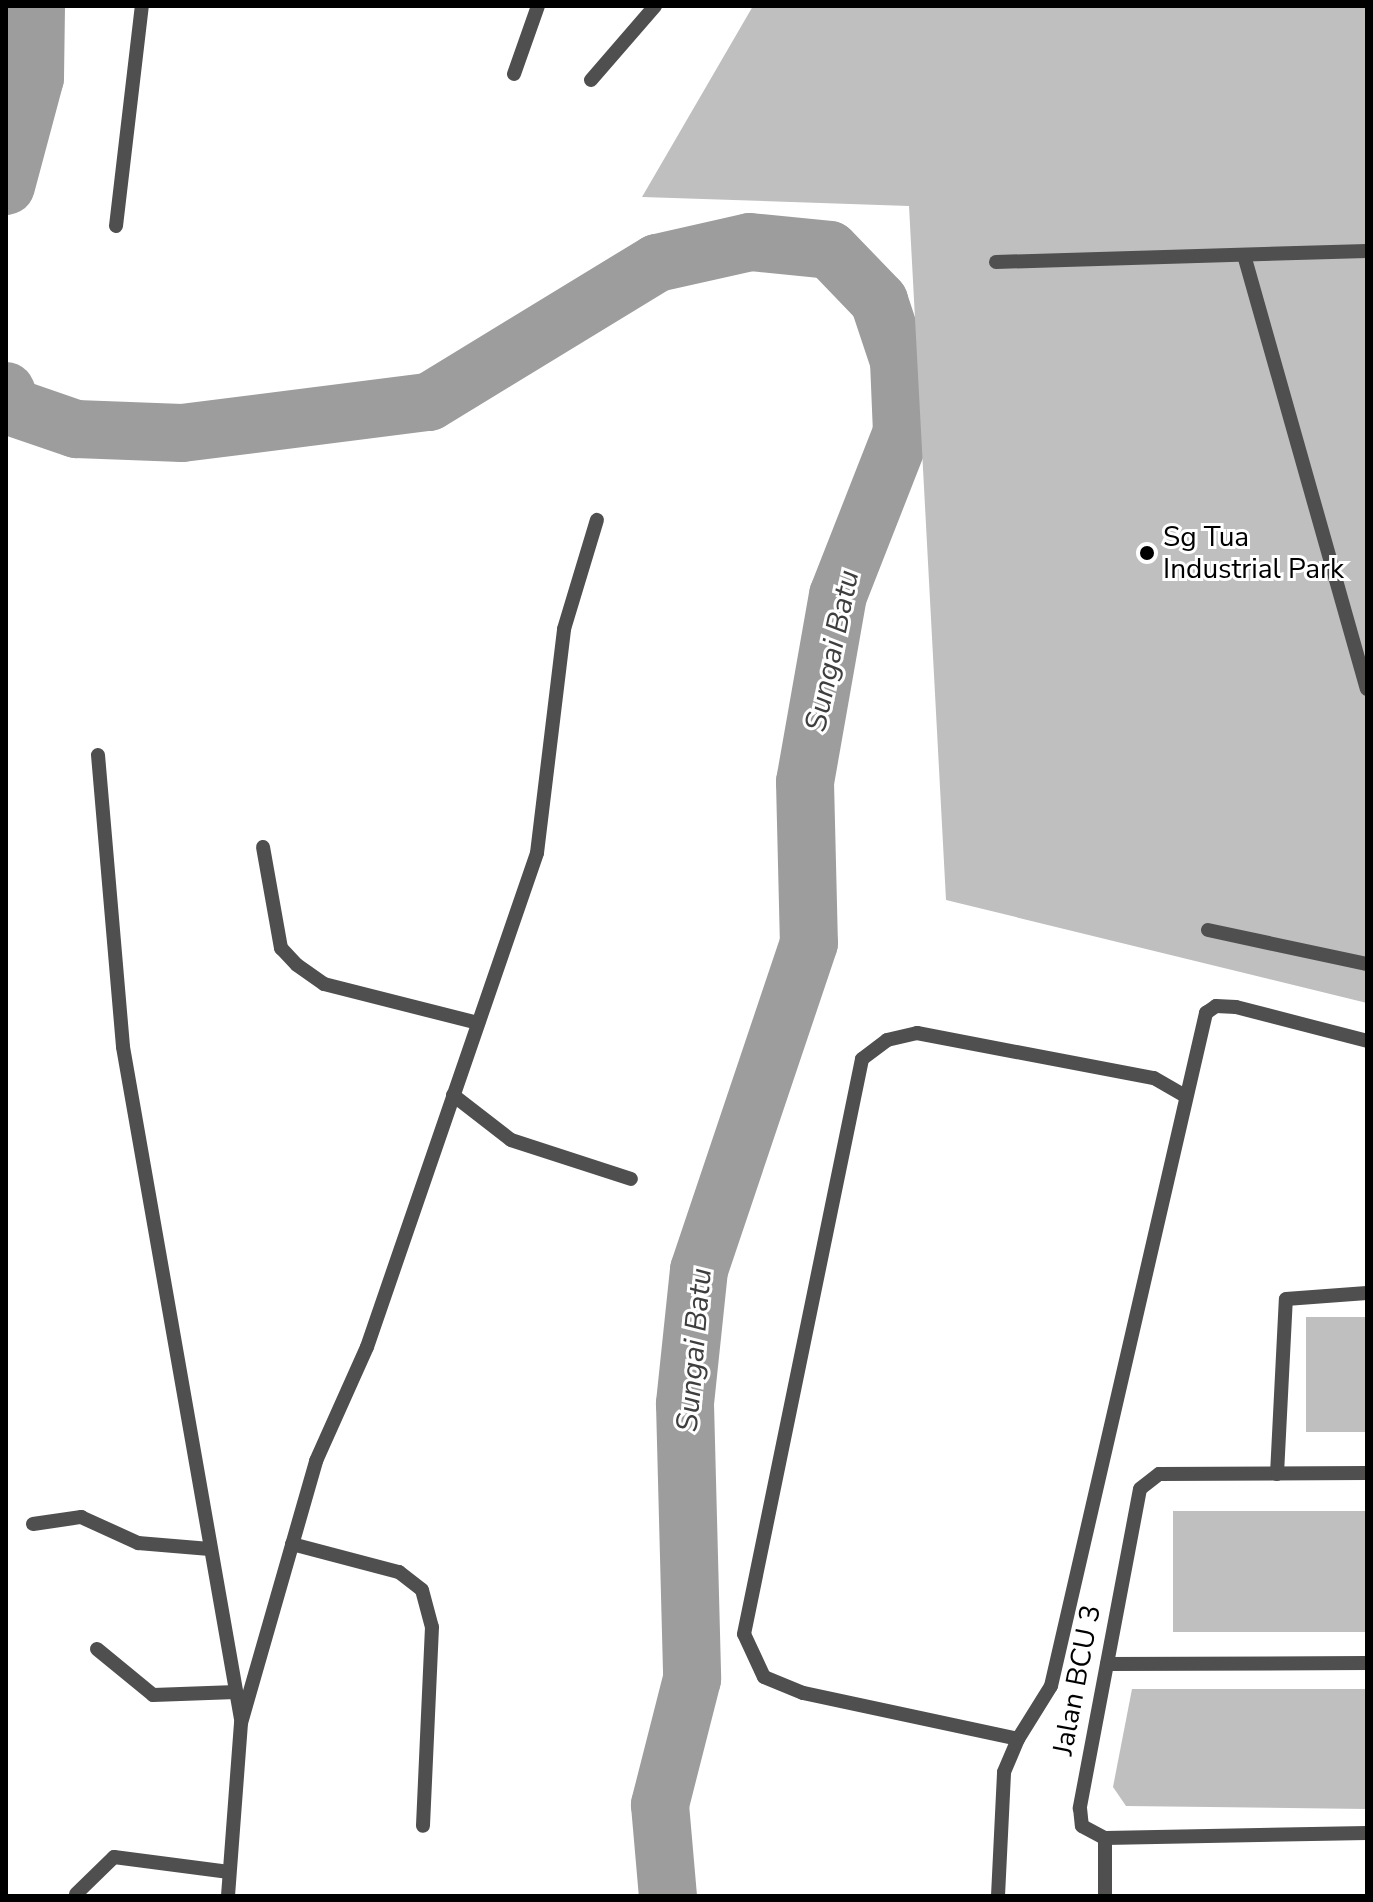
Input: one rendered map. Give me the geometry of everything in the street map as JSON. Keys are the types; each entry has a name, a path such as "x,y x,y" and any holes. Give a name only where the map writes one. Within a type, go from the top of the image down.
{"lane":[{"path":"116,226 142,6"},
{"path":"514,74 538,6"},
{"path":"591,80 655,6"},
{"path":"996,262 1367,251"},
{"path":"1244,255 1367,689"},
{"path":"228,1896 241,1723 316,1461 367,1347 537,853 564,629 597,520"},
{"path":"98,755 123,1047 241,1723"},
{"path":"263,847 281,948 297,965 324,984 478,1023"},
{"path":"1208,930 1367,964"},
{"path":"998,1896 1004,1772 1018,1739 1051,1686 1206,1013 1216,1006 1236,1007 1367,1041"},
{"path":"1018,1739 803,1693 764,1677 744,1634 862,1059 887,1040 917,1033 1154,1078 1185,1096"},
{"path":"453,1095 511,1140 631,1179"},
{"path":"1277,1474 1286,1299 1367,1293"},
{"name":"Jalan BCU 3","path":"1105,1838 1082,1826 1080,1808 1140,1489 1159,1474 1367,1473"},
{"path":"33,1524 81,1517 138,1543 210,1549"},
{"path":"292,1544 399,1572 422,1590 432,1627 423,1826"},
{"path":"97,1649 153,1695 236,1692"},
{"path":"1107,1664 1367,1663"},
{"path":"1105,1896 1105,1838 1367,1833"},
{"path":"76,1894 114,1857 229,1872"}],"building":[{"name":"Sg Tua Industrial Park","path":"753,6 1367,6 1367,1003 946,900 909,206 642,197"},
{"path":"1306,1317 1367,1317 1367,1432 1306,1432"},
{"path":"1173,1511 1367,1511 1367,1632 1173,1632"},
{"path":"1132,1689 1367,1689 1367,1809 1126,1806 1113,1787"}],"waterway":[{"name":"Sungai Batu","path":"6,186 35,78 36,6"},
{"name":"Sungai Batu","path":"6,391 12,407 76,429 182,433 429,402 657,263 750,242 830,250 879,301 899,361 902,432 838,595 805,782 809,943 699,1270 685,1404 692,1679 660,1805 668,1896"}],"place":[{"name":"Sg Tua Industrial Park","path":"1147,553"}]}
